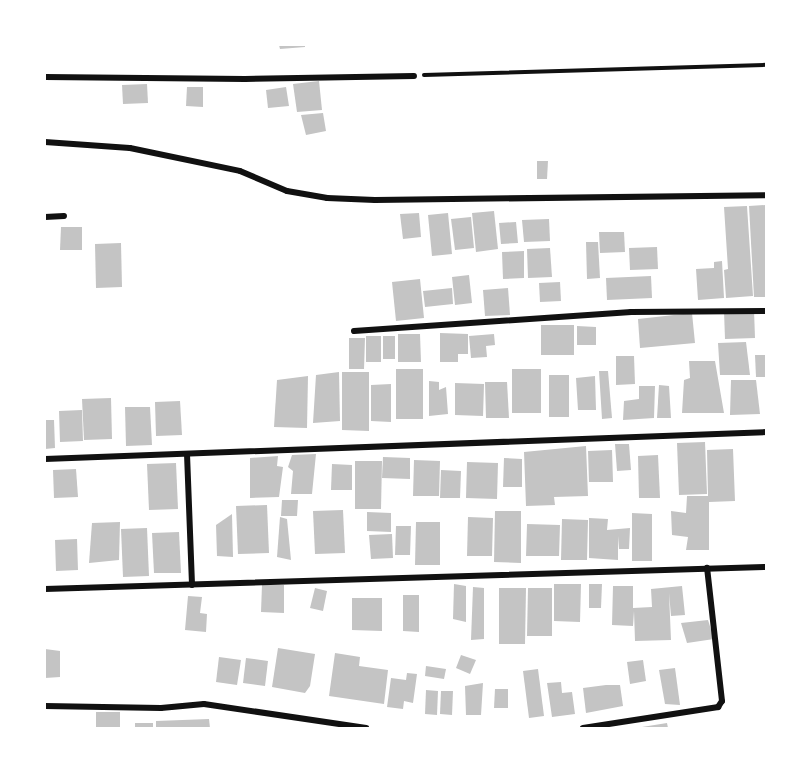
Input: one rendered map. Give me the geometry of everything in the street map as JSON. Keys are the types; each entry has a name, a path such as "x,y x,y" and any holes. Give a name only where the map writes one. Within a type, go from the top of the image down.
{"street":[{"path":"45,77 245,79 414,76"},
{"path":"45,142 130,148 240,171 287,191 327,198 375,200 766,195"},
{"path":"45,218 64,216"},
{"path":"354,331 631,312 766,311"},
{"path":"45,459 766,432"},
{"path":"187,454 192,585"},
{"path":"45,589 766,567"},
{"path":"583,728 718,707 722,701 707,568"},
{"path":"45,706 161,708 204,704 366,728"}],"path":[{"path":"414,76 766,65"}],"building":[{"path":"279,45 305,45 305,47 280,49"},
{"path":"319,81 322,110 297,112 293,84"},
{"path":"147,84 148,103 123,104 122,85"},
{"path":"187,87 203,87 203,107 186,106"},
{"path":"286,87 289,106 268,108 266,90"},
{"path":"323,113 326,131 306,135 301,115"},
{"path":"537,161 548,161 547,179 537,179"},
{"path":"766,205 766,297 754,297 749,206"},
{"path":"747,206 753,296 726,298 724,270 728,269 724,207"},
{"path":"494,211 498,249 476,252 472,213"},
{"path":"419,213 421,237 403,239 400,214"},
{"path":"448,213 452,254 432,256 428,215"},
{"path":"471,217 474,248 455,250 451,219"},
{"path":"549,219 550,241 524,242 522,220"},
{"path":"516,222 518,243 501,244 499,223"},
{"path":"61,227 82,227 82,250 60,250"},
{"path":"599,232 624,232 625,252 600,253"},
{"path":"586,242 598,242 600,278 587,279"},
{"path":"121,243 122,287 96,288 95,244"},
{"path":"657,247 658,269 630,270 629,248"},
{"path":"550,248 552,277 528,278 527,249"},
{"path":"524,251 524,278 503,279 502,252"},
{"path":"722,261 724,298 698,300 696,269 714,268 714,262"},
{"path":"469,275 472,303 455,305 452,277"},
{"path":"651,276 652,298 607,300 606,278"},
{"path":"420,279 424,318 396,321 392,282"},
{"path":"560,282 561,301 540,302 539,283"},
{"path":"452,288 453,304 425,307 423,291"},
{"path":"508,288 510,315 485,316 483,290"},
{"path":"754,310 755,338 725,339 724,311"},
{"path":"692,313 695,343 640,348 638,319"},
{"path":"541,325 574,325 574,355 541,355"},
{"path":"577,326 596,327 596,345 577,345"},
{"path":"440,333 468,334 468,354 458,354 458,362 440,362"},
{"path":"398,334 420,334 421,362 398,362"},
{"path":"494,334 495,345 486,346 487,357 471,358 469,336"},
{"path":"366,336 381,336 381,362 366,362"},
{"path":"383,336 395,336 395,359 383,359"},
{"path":"349,338 365,338 364,369 349,369"},
{"path":"746,342 750,375 720,375 718,343"},
{"path":"755,355 766,355 766,377 756,377"},
{"path":"616,356 634,356 635,384 616,385"},
{"path":"689,361 715,361 724,413 682,413 684,380 690,378"},
{"path":"396,369 423,369 423,419 396,419"},
{"path":"512,369 541,369 541,413 512,413"},
{"path":"599,371 608,371 612,418 602,419"},
{"path":"339,372 340,421 313,423 316,375"},
{"path":"342,372 369,372 369,431 342,430"},
{"path":"549,375 569,375 569,417 549,417"},
{"path":"308,376 307,428 274,427 277,380"},
{"path":"595,376 596,410 578,410 576,378"},
{"path":"731,380 756,380 760,414 730,415"},
{"path":"429,381 439,382 439,390 446,387 448,414 429,416"},
{"path":"485,382 507,382 509,418 486,418"},
{"path":"455,383 484,384 483,416 455,415"},
{"path":"391,384 391,422 371,421 371,385"},
{"path":"659,385 669,386 671,418 657,418"},
{"path":"639,386 655,386 654,418 623,420 624,401 639,399"},
{"path":"111,398 112,439 84,440 82,399"},
{"path":"180,401 182,435 156,436 155,402"},
{"path":"125,407 150,407 152,445 126,446"},
{"path":"82,410 83,441 60,442 59,411"},
{"path":"45,420 54,420 55,448 45,449"},
{"path":"705,442 707,494 679,495 677,443"},
{"path":"615,444 629,444 631,470 617,471"},
{"path":"586,446 588,496 554,497 555,505 526,506 524,452"},
{"path":"733,449 735,501 709,502 709,550 686,550 688,537 672,535 671,511 686,513 687,496 708,496 707,450"},
{"path":"612,450 613,482 589,482 588,451"},
{"path":"316,454 312,494 291,494 293,471 288,467 292,455"},
{"path":"658,455 660,498 639,498 638,456"},
{"path":"278,456 277,466 283,467 279,497 250,498 250,458"},
{"path":"383,457 410,458 410,479 382,478"},
{"path":"504,458 522,459 522,487 503,487"},
{"path":"414,460 440,461 439,496 413,496"},
{"path":"355,461 382,461 381,509 355,509"},
{"path":"467,462 498,463 497,499 466,498"},
{"path":"176,463 178,509 149,510 147,464"},
{"path":"332,464 352,465 352,490 331,490"},
{"path":"76,469 78,497 54,498 53,470"},
{"path":"441,470 461,471 460,498 440,498"},
{"path":"282,500 298,500 297,516 281,516"},
{"path":"267,505 269,553 238,554 236,506"},
{"path":"343,510 345,553 315,554 313,511"},
{"path":"495,511 521,511 521,563 494,562"},
{"path":"367,512 391,513 391,532 367,531"},
{"path":"632,513 652,514 652,561 632,561"},
{"path":"232,514 233,557 217,556 216,525"},
{"path":"280,517 287,519 291,560 277,557"},
{"path":"468,517 493,518 492,556 467,556"},
{"path":"589,518 608,519 607,530 630,528 629,549 619,549 618,536 618,560 589,558"},
{"path":"562,519 588,520 587,560 561,560"},
{"path":"120,522 119,560 89,563 92,523"},
{"path":"416,522 440,522 440,565 415,565"},
{"path":"527,524 560,525 559,556 526,556"},
{"path":"396,526 411,526 410,555 395,555"},
{"path":"147,528 149,576 123,577 121,529"},
{"path":"179,532 181,573 154,573 152,533"},
{"path":"392,534 393,558 371,559 369,535"},
{"path":"77,539 78,570 56,571 55,540"},
{"path":"454,584 466,586 466,622 453,619"},
{"path":"554,584 581,584 580,622 554,621"},
{"path":"589,584 602,584 601,608 589,608"},
{"path":"262,585 284,585 284,613 261,612"},
{"path":"613,586 633,586 633,608 652,607 651,589 682,586 685,615 671,616 669,593 671,640 635,641 634,611 633,626 612,625"},
{"path":"473,587 484,588 484,639 471,640"},
{"path":"315,588 327,591 323,611 310,608"},
{"path":"499,588 526,588 525,644 499,644"},
{"path":"528,588 552,588 552,636 527,636"},
{"path":"403,595 419,595 419,632 403,631"},
{"path":"188,596 202,597 200,613 207,614 206,632 185,630"},
{"path":"352,598 382,598 382,631 352,630"},
{"path":"708,620 714,639 687,643 681,623"},
{"path":"278,648 315,654 310,686 305,693 272,687"},
{"path":"45,649 60,651 60,677 45,678"},
{"path":"335,653 360,657 359,666 388,670 384,704 329,696"},
{"path":"461,655 476,660 470,674 456,668"},
{"path":"219,657 241,660 237,685 216,682"},
{"path":"246,658 268,661 265,686 243,683"},
{"path":"643,660 646,681 630,684 627,662"},
{"path":"426,666 446,669 444,679 425,676"},
{"path":"675,668 680,705 665,704 659,670"},
{"path":"538,669 544,716 529,718 523,671"},
{"path":"407,673 417,674 413,703 404,701 403,709 387,707 391,678 406,680"},
{"path":"561,682 562,693 572,692 575,714 552,717 547,683"},
{"path":"483,683 481,715 466,715 465,686"},
{"path":"620,685 623,706 586,713 583,688"},
{"path":"495,689 508,689 508,708 494,708"},
{"path":"426,690 438,691 437,715 425,714"},
{"path":"441,691 453,691 452,715 440,714"},
{"path":"96,712 120,712 120,728 96,728"},
{"path":"209,719 210,728 156,728 156,721"},
{"path":"135,723 153,723 153,728 135,728"},
{"path":"667,723 668,728 642,728 642,727"}]}
